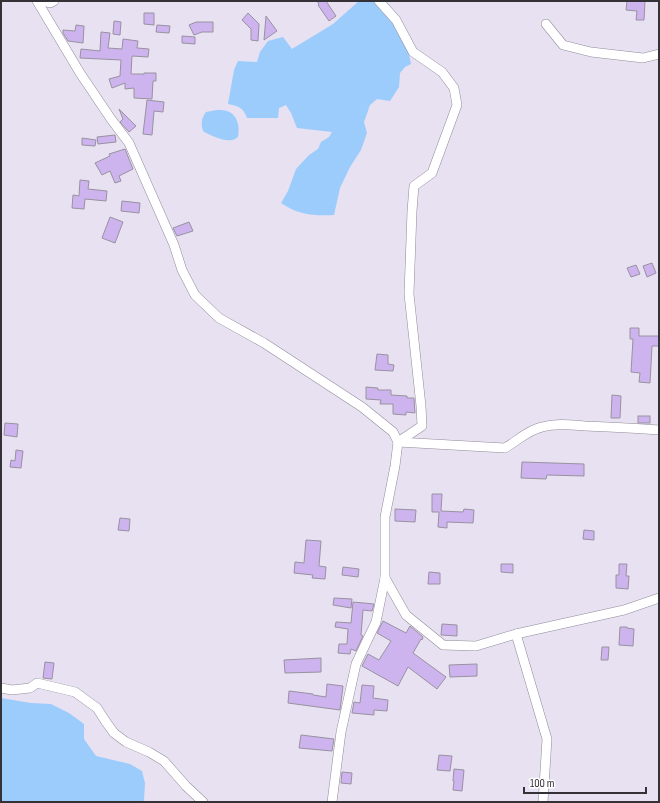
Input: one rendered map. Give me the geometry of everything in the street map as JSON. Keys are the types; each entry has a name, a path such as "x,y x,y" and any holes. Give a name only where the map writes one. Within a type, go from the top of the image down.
{"street":[{"path":"37,1 80,73 129,143 174,245 182,270 195,295 219,318 264,343 362,407 393,432 398,442 385,517 385,578 376,622 356,664 341,732 332,802"},
{"path":"42,1 50,3 54,1"},
{"path":"379,1 396,20 413,52 442,72 454,88 457,105 432,173 414,186 409,294 422,426 398,442"},
{"path":"546,24 562,45 591,52 643,58 659,54"},
{"path":"398,442 505,448 530,431 543,426 562,425 623,427 659,430"},
{"path":"385,578 406,615 443,645 476,646 516,634 624,610 659,598"},
{"path":"516,634 547,739 543,802"},
{"path":"1,688 12,690 30,688 37,683 75,692 97,708 114,733 126,742 149,752 164,761 202,802"}],"water":[{"path":"359,1 373,1 393,23 408,50 411,64 405,67 400,73 399,87 390,101 377,99 370,105 364,122 367,133 361,150 350,167 340,188 334,215 306,214 287,207 281,203 288,191 296,169 309,155 318,149 321,142 329,137 332,132 297,128 286,105 279,108 278,118 247,118 244,111 240,108 235,105 228,104 234,70 238,61 257,62 260,52 268,41 283,37 292,49 333,24"},
{"path":"217,110 226,111 234,115 239,129 238,137 233,140 225,140 203,131 202,121 206,112"},
{"path":"1,698 31,703 51,704 69,713 84,724 84,739 96,756 130,764 142,771 145,783 143,802 1,802"}],"building":[{"path":"317,1 326,1 336,16 329,21 318,5 319,4"},
{"path":"627,1 645,1 644,20 636,20 637,11 626,10"},
{"path":"144,13 154,13 154,25 144,24"},
{"path":"248,13 259,24 258,41 251,40 251,29 242,20"},
{"path":"266,16 277,31 264,40"},
{"path":"114,21 121,22 120,35 113,34"},
{"path":"196,22 213,22 213,32 202,32 194,35 189,25"},
{"path":"76,25 84,26 83,43 68,41 63,33 63,30 75,31"},
{"path":"157,25 170,26 169,33 156,32"},
{"path":"101,32 110,33 108,48 122,49 123,39 138,41 137,48 149,49 148,57 132,56 131,74 156,73 156,81 153,81 152,99 134,98 134,88 125,89 125,83 112,88 109,79 120,76 121,60 80,58 81,49 100,51"},
{"path":"182,36 195,37 195,44 182,43"},
{"path":"147,100 164,102 163,112 154,111 152,135 143,134"},
{"path":"119,109 136,126 129,132 120,122 123,119"},
{"path":"115,135 116,142 98,144 97,137"},
{"path":"82,138 96,140 95,146 82,145"},
{"path":"125,149 133,169 119,176 121,181 115,183 110,171 102,175 95,163 110,156 109,154"},
{"path":"80,180 89,181 88,189 107,191 106,201 85,199 84,209 72,208 73,195 79,196"},
{"path":"122,201 140,203 139,213 121,211"},
{"path":"110,217 123,222 115,243 102,238"},
{"path":"189,222 193,231 177,236 173,228"},
{"path":"652,263 656,273 647,277 643,266"},
{"path":"636,265 640,274 631,277 627,268"},
{"path":"630,328 639,328 639,336 659,336 659,346 652,346 650,383 639,382 640,373 631,372 633,339 630,339"},
{"path":"377,354 388,355 388,364 394,365 393,371 375,370"},
{"path":"366,387 378,388 378,390 391,390 391,395 414,398 415,413 406,412 406,415 393,414 393,404 380,404 381,400 366,399"},
{"path":"612,395 621,396 620,418 611,418"},
{"path":"638,416 650,416 650,423 638,423"},
{"path":"5,423 18,424 17,437 4,435"},
{"path":"16,450 23,451 21,468 10,467 11,460 15,461"},
{"path":"522,462 584,464 584,476 547,475 546,479 521,478"},
{"path":"432,494 442,494 441,511 463,512 464,509 474,510 473,523 447,522 447,528 438,527 439,512 432,512"},
{"path":"395,509 416,510 415,522 395,521"},
{"path":"120,518 130,519 129,531 118,530"},
{"path":"584,530 594,531 594,540 583,539"},
{"path":"306,540 321,541 319,566 326,567 325,579 312,578 313,575 294,573 295,562 304,563"},
{"path":"501,564 513,564 513,573 501,572"},
{"path":"619,564 627,564 626,576 629,576 628,589 616,588 616,575 619,575"},
{"path":"343,567 359,569 358,577 342,575"},
{"path":"429,572 440,573 440,584 428,584"},
{"path":"334,598 352,599 351,608 333,605"},
{"path":"353,602 374,604 372,611 363,610 361,635 363,636 356,651 351,649 350,654 338,653 339,644 347,644 348,629 335,627 336,622 351,623"},
{"path":"383,621 406,633 410,626 423,637 413,653 446,677 437,689 408,667 398,686 362,666 368,654 379,660 391,641 377,633"},
{"path":"442,624 457,625 457,636 441,635"},
{"path":"620,627 634,629 633,646 619,645"},
{"path":"602,647 609,647 608,660 601,660"},
{"path":"321,658 321,672 285,673 284,660"},
{"path":"45,662 54,663 52,679 43,678"},
{"path":"477,664 477,676 450,677 449,665"},
{"path":"327,684 343,686 340,710 288,703 289,691 326,697"},
{"path":"362,685 374,686 373,698 388,700 387,711 374,710 374,715 352,713 354,702 360,703"},
{"path":"301,735 334,739 332,751 299,748"},
{"path":"439,755 452,756 450,771 437,770"},
{"path":"454,769 464,770 462,791 453,790"},
{"path":"342,772 352,773 351,784 341,783"}]}
